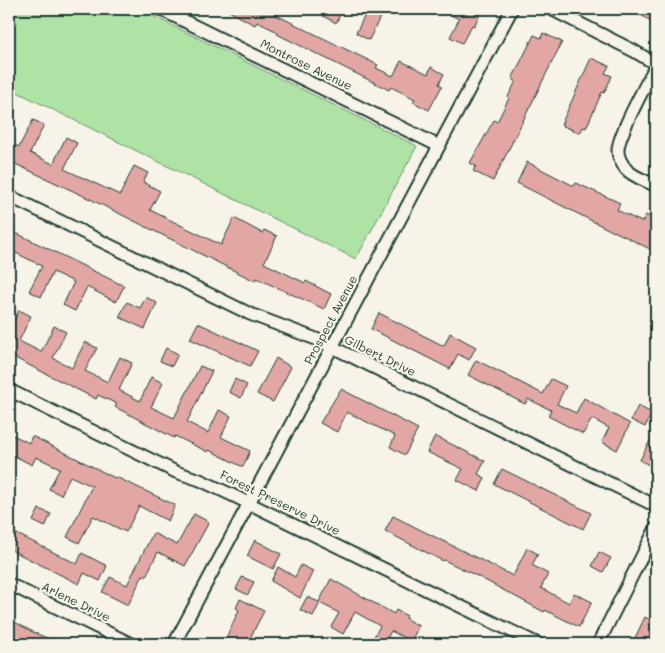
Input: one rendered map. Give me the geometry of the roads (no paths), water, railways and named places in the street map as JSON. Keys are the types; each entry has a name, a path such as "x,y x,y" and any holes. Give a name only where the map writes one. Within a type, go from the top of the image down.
{"street":[{"name":"Montrose Avenue","path":"160,9 439,146"},
{"name":"Prospect Avenue","path":"174,644 512,9"},
{"path":"551,9 634,51 656,65 620,141 618,150 620,159 626,169 633,175 656,186"},
{"name":"Gilbert Drive","path":"9,196 250,314 316,339 656,506"},
{"name":"Forest Preserve Drive","path":"9,390 176,472 200,480 538,644"},
{"path":"598,644 656,528"},
{"name":"Arlene Drive","path":"9,584 130,644"}]}
